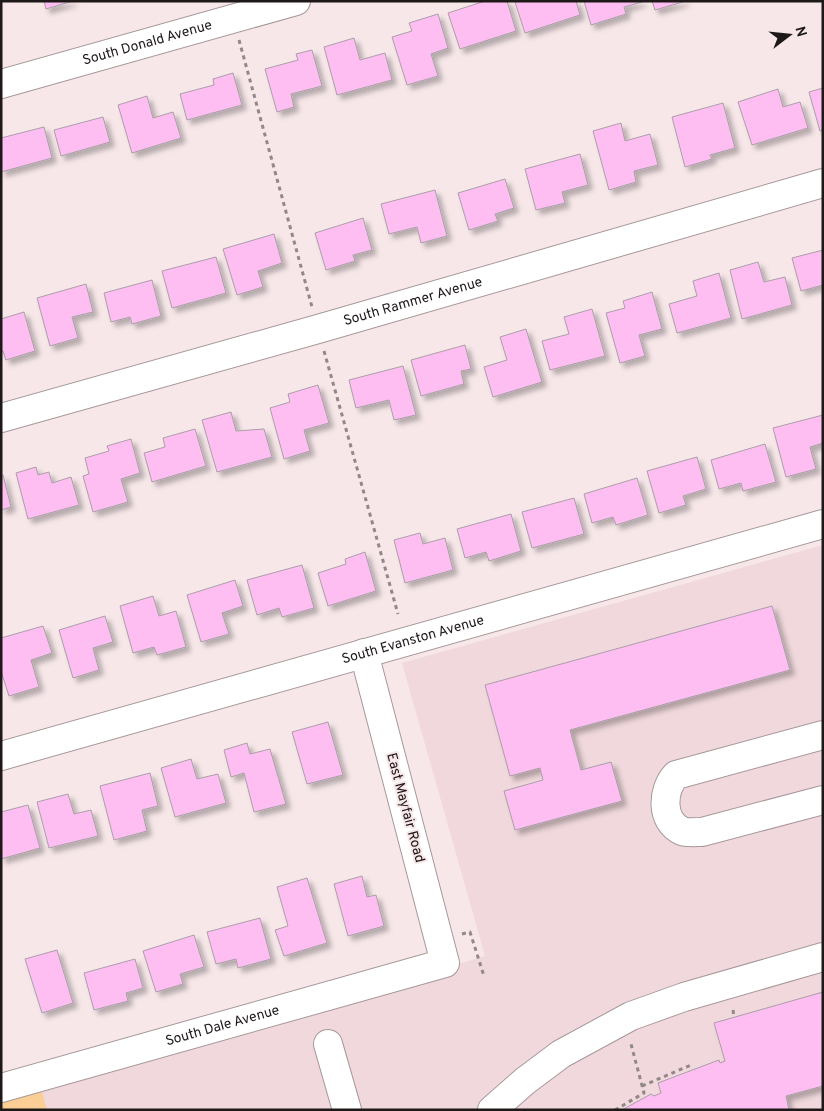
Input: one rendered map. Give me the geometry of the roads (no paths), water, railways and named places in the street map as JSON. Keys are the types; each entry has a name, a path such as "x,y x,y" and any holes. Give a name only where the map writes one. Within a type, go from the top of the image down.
{"street":[{"name":"South Donald Avenue","path":"1,84 296,1"},
{"name":"South Rammer Avenue","path":"1,418 309,332 823,183"},
{"name":"South Evanston Avenue","path":"1,756 823,524"},
{"name":"East Mayfair Road","path":"364,653 444,963"},
{"path":"823,735 676,775 670,781 665,794 666,808 672,824 683,831 702,832 823,800"},
{"path":"492,1110 524,1081 561,1054 630,1016 684,997 823,956"},
{"name":"South Dale Avenue","path":"1,1088 444,963"},
{"path":"328,1044 347,1110"}]}
